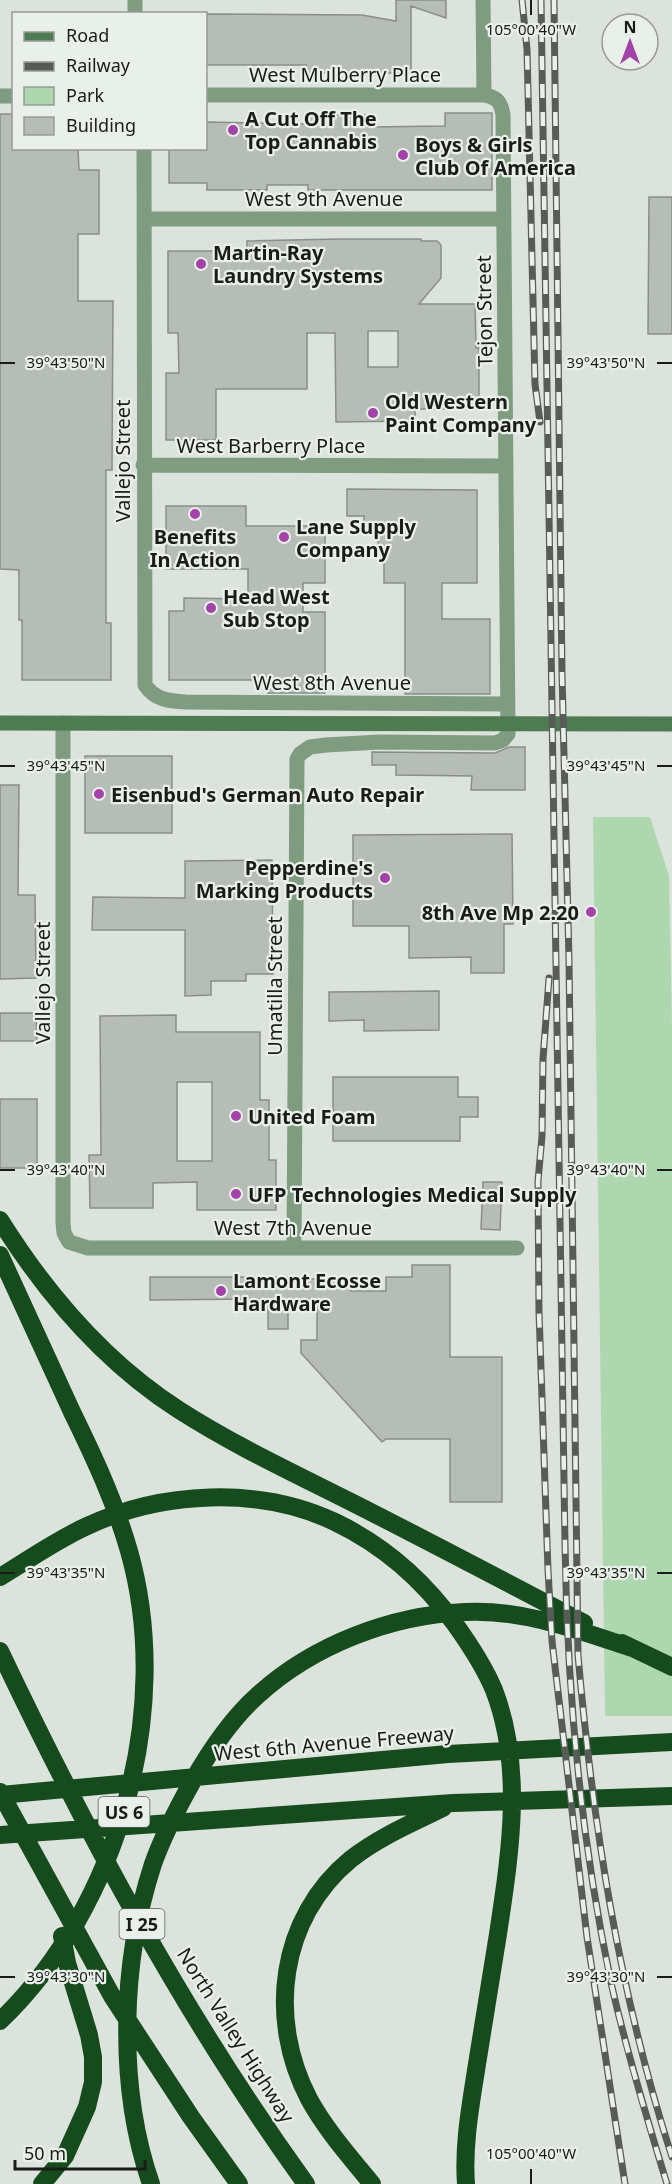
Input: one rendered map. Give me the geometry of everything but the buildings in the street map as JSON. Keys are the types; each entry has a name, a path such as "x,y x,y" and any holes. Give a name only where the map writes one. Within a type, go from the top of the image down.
{"highway":[{"path":"0,1220 28,1265 76,1324 116,1362 177,1409 251,1452 672,1667"},
{"name":"US 6","path":"0,1255 92,1455 123,1531 137,1591 143,1634 144,1673 140,1725 132,1777 123,1816 104,1867 80,1914 52,1958 18,2003 0,2021"},
{"path":"0,1577 84,1527 133,1509 196,1499 232,1498 278,1503 323,1517 379,1548 421,1583 459,1629 477,1656 494,1691 506,1730 512,1781 512,1821 508,1864 468,2132 466,2184"},
{"path":"151,2184 137,2130 129,2053 129,1985 140,1911 154,1861 181,1802 210,1752 243,1710 269,1685 309,1658 366,1631 426,1616 468,1611 518,1615 573,1628 632,1648"},
{"name":"North Valley Highway","path":"0,1651 77,1808 149,1937 234,2077 306,2184"},
{"name":"West 6th Avenue Freeway","path":"0,1793 110,1786 448,1754 672,1742"},
{"path":"0,1793 112,1996 191,2117 239,2184"},
{"path":"0,1835 453,1803 672,1796"},
{"path":"372,2184 316,2110 292,2061 285,2020 288,1965 297,1932 306,1914 322,1889 339,1870 382,1838 453,1803"},
{"path":"42,2184 65,2156 87,2107 93,2082 93,2057 89,2036 67,1963 56,1896"}],"main road":[{"path":"0,723 672,724"}],"street":[{"path":"483,0 484,94"},
{"name":"West Mulberry Place","path":"207,95 484,94"},
{"name":"Tejon Street","path":"326,745 379,742 495,743 503,740 508,734 503,115 501,104 494,97 484,94"},
{"name":"Vallejo Street","path":"144,150 144,674 145,685 156,697"},
{"name":"West 9th Avenue","path":"144,219 504,219"},
{"name":"West Barberry Place","path":"143,465 506,466"},
{"name":"West 8th Avenue","path":"156,697 168,701 186,702 508,704"},
{"name":"Vallejo Street","path":"63,723 63,1223 64,1233 69,1242"},
{"name":"Umatilla Street","path":"294,1248 296,766 297,759 304,750 326,745"},
{"name":"West 7th Avenue","path":"69,1242 88,1248 517,1248"}],"green space":[{"path":"593,817 650,817 669,876 672,1027 672,1716 605,1716"}],"railway":[{"path":"522,0 527,49 535,384 540,422"},
{"path":"541,0 565,1544 569,1655 584,1822 601,1932 624,2036 667,2184"},
{"path":"554,0 578,1655 600,1846 611,1909 637,2033 672,2157"},
{"path":"549,978 538,1181 539,1312 552,1641 587,1937 625,2184"}],"place":[{"name":"A Cut Off The Top Cannabis","path":"233,130"},
{"name":"Boys & Girls Club Of America","path":"403,155"},
{"name":"Martin-Ray Laundry Systems","path":"201,264"},
{"name":"Old Western Paint Company","path":"373,413"},
{"name":"Benefits In Action","path":"195,514"},
{"name":"Lane Supply Company","path":"284,537"},
{"name":"Head West Sub Stop","path":"211,608"},
{"name":"Eisenbud's German Auto Repair","path":"99,794"},
{"name":"Pepperdine's Marking Products","path":"385,878"},
{"name":"8th Ave Mp 2.20","path":"591,912"},
{"name":"United Foam","path":"236,1116"},
{"name":"UFP Technologies Medical Supply","path":"236,1194"},
{"name":"Lamont Ecosse Hardware","path":"221,1291"}]}
